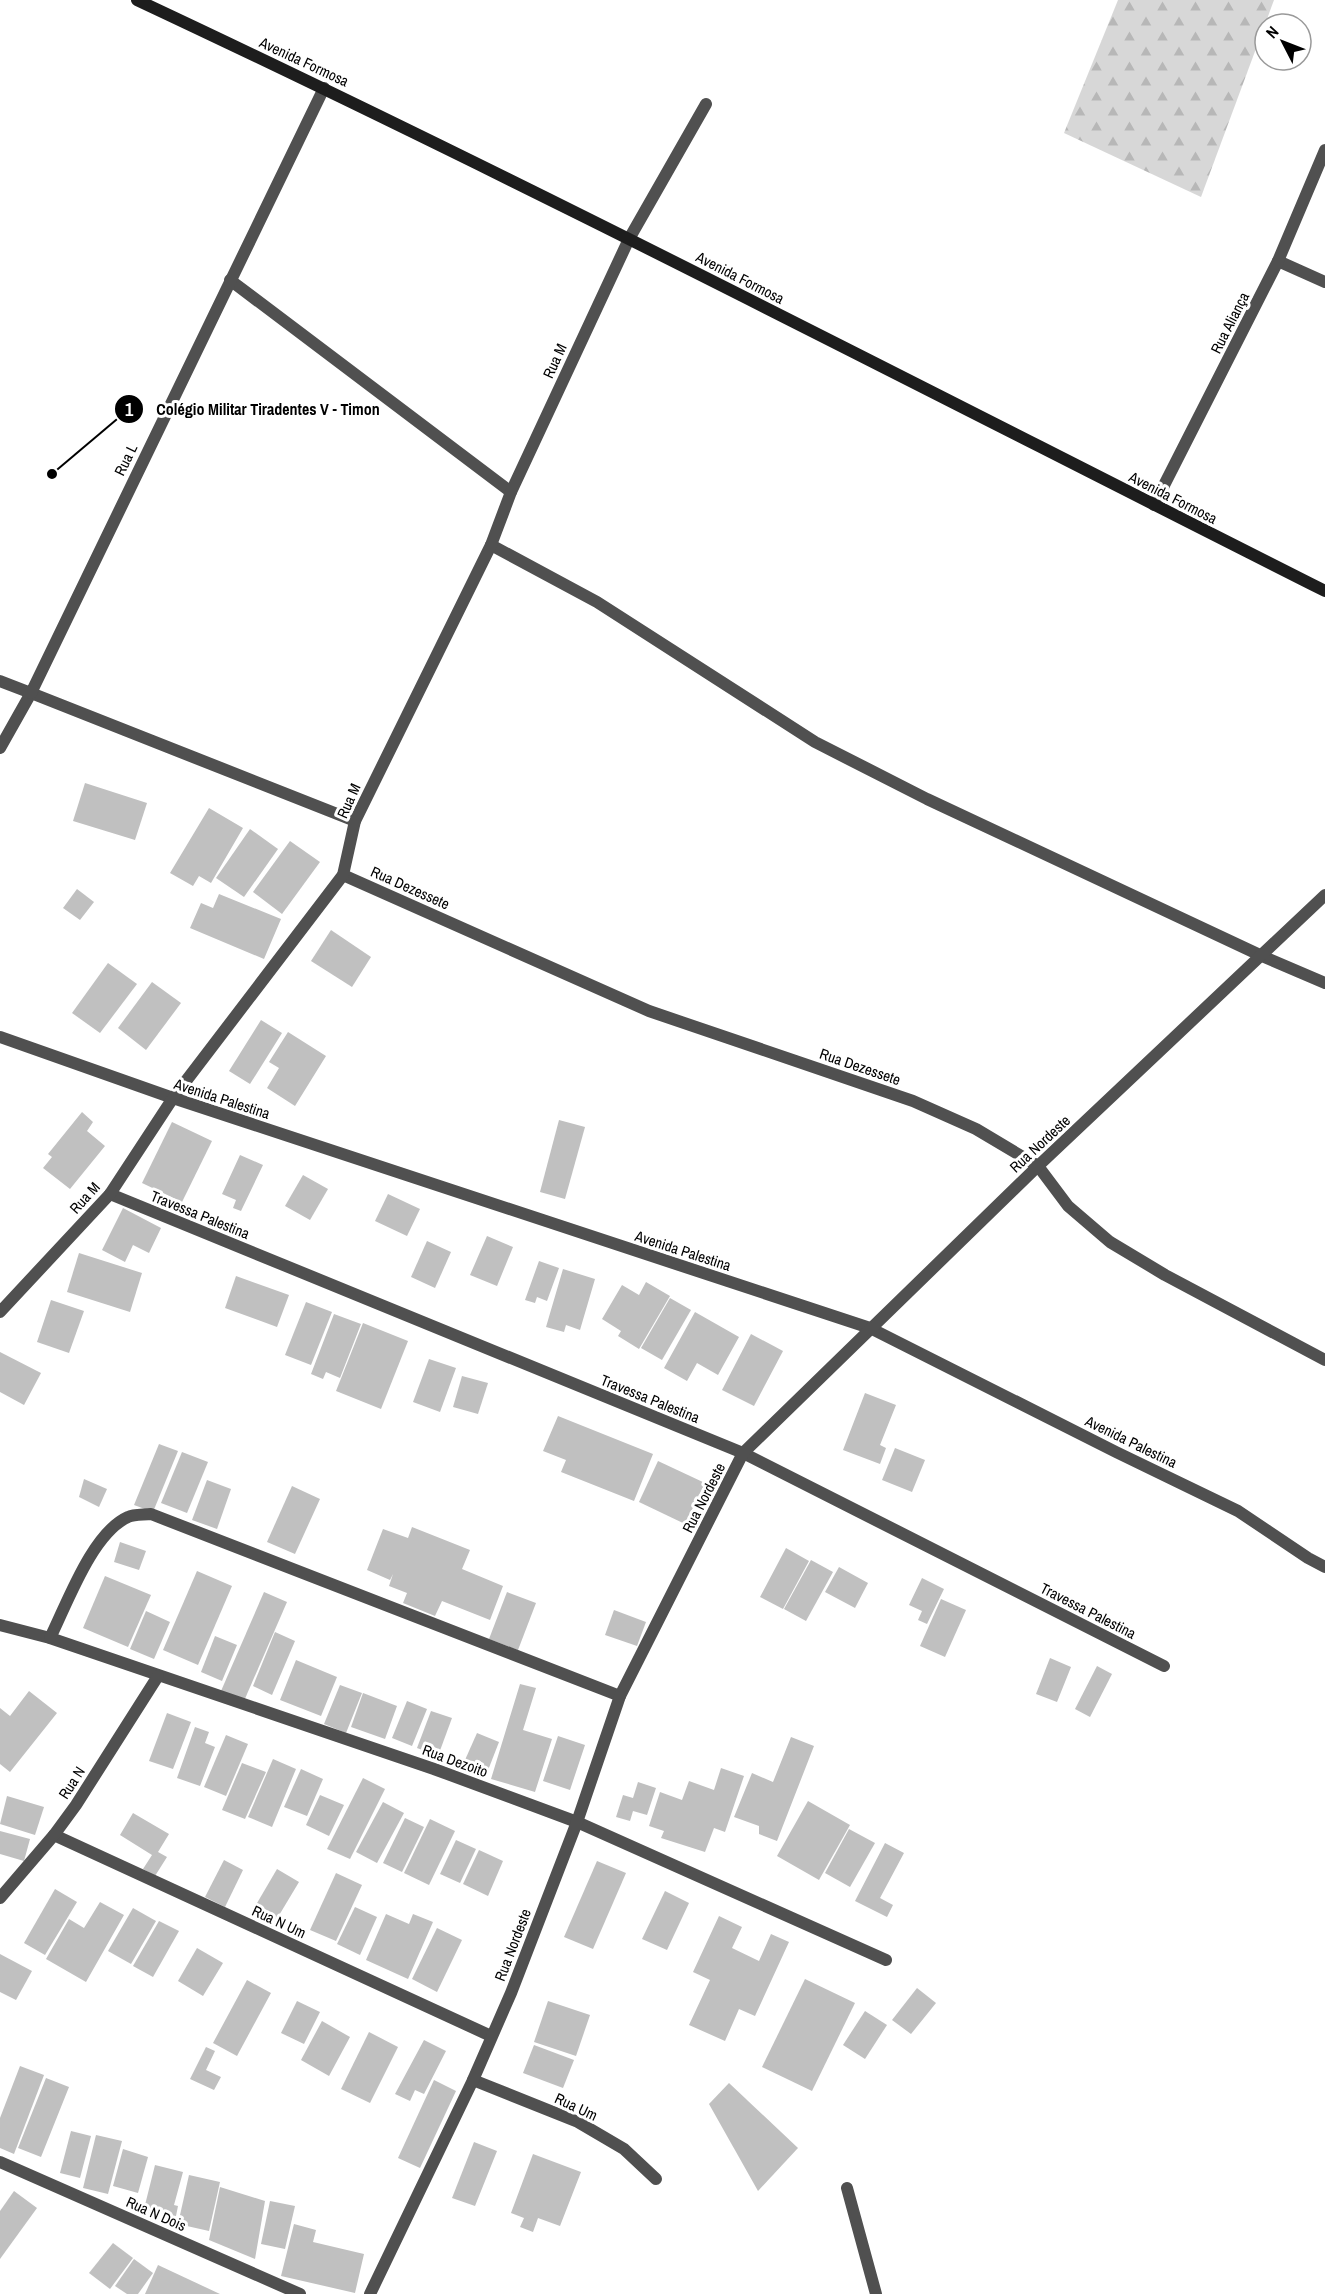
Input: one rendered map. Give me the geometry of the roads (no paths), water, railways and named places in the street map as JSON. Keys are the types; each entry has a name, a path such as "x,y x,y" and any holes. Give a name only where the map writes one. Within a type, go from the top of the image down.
{"main road":[{"name":"Avenida Formosa","path":"137,0 324,88 629,238 1325,591"}],"street":[{"name":"Rua L","path":"0,748 31,693 324,88"},
{"name":"Rua M","path":"0,1312 110,1194 173,1098 343,875 355,821 491,545 511,492 629,238 706,104"},
{"name":"Rua Aliança","path":"1154,505 1278,261 1325,150"},
{"path":"1278,261 1325,282"},
{"path":"230,280 511,492"},
{"path":"491,545 597,602 815,742 927,799 1262,956 1325,983"},
{"path":"0,681 355,821"},
{"name":"Rua Dezessete","path":"343,875 649,1011 913,1101 976,1130 1038,1166 1068,1206 1110,1242 1165,1275 1325,1360"},
{"name":"Rua Nordeste","path":"370,2294 473,2080 510,1994 577,1822 620,1696 743,1453 1038,1166 1325,895"},
{"name":"Avenida Palestina","path":"0,1037 173,1098 870,1328 1238,1511 1325,1567"},
{"name":"Travessa Palestina","path":"110,1194 743,1453 1164,1666"},
{"path":"50,1638 91,1554 108,1531 129,1517 151,1514 620,1696"},
{"name":"Rua Dezoito","path":"0,1625 50,1638 434,1769 577,1822 886,1960"},
{"name":"Rua N","path":"0,1898 54,1835 76,1805 158,1676"},
{"name":"Rua N Um","path":"54,1835 491,2036"},
{"name":"Rua Um","path":"473,2080 578,2122 624,2149 656,2179"},
{"name":"Rua N Dois","path":"0,2162 300,2294"},
{"path":"847,2188 876,2294"}],"place":[{"name":"Colégio Militar Tiradentes V - Timon","path":"52,474"}]}
